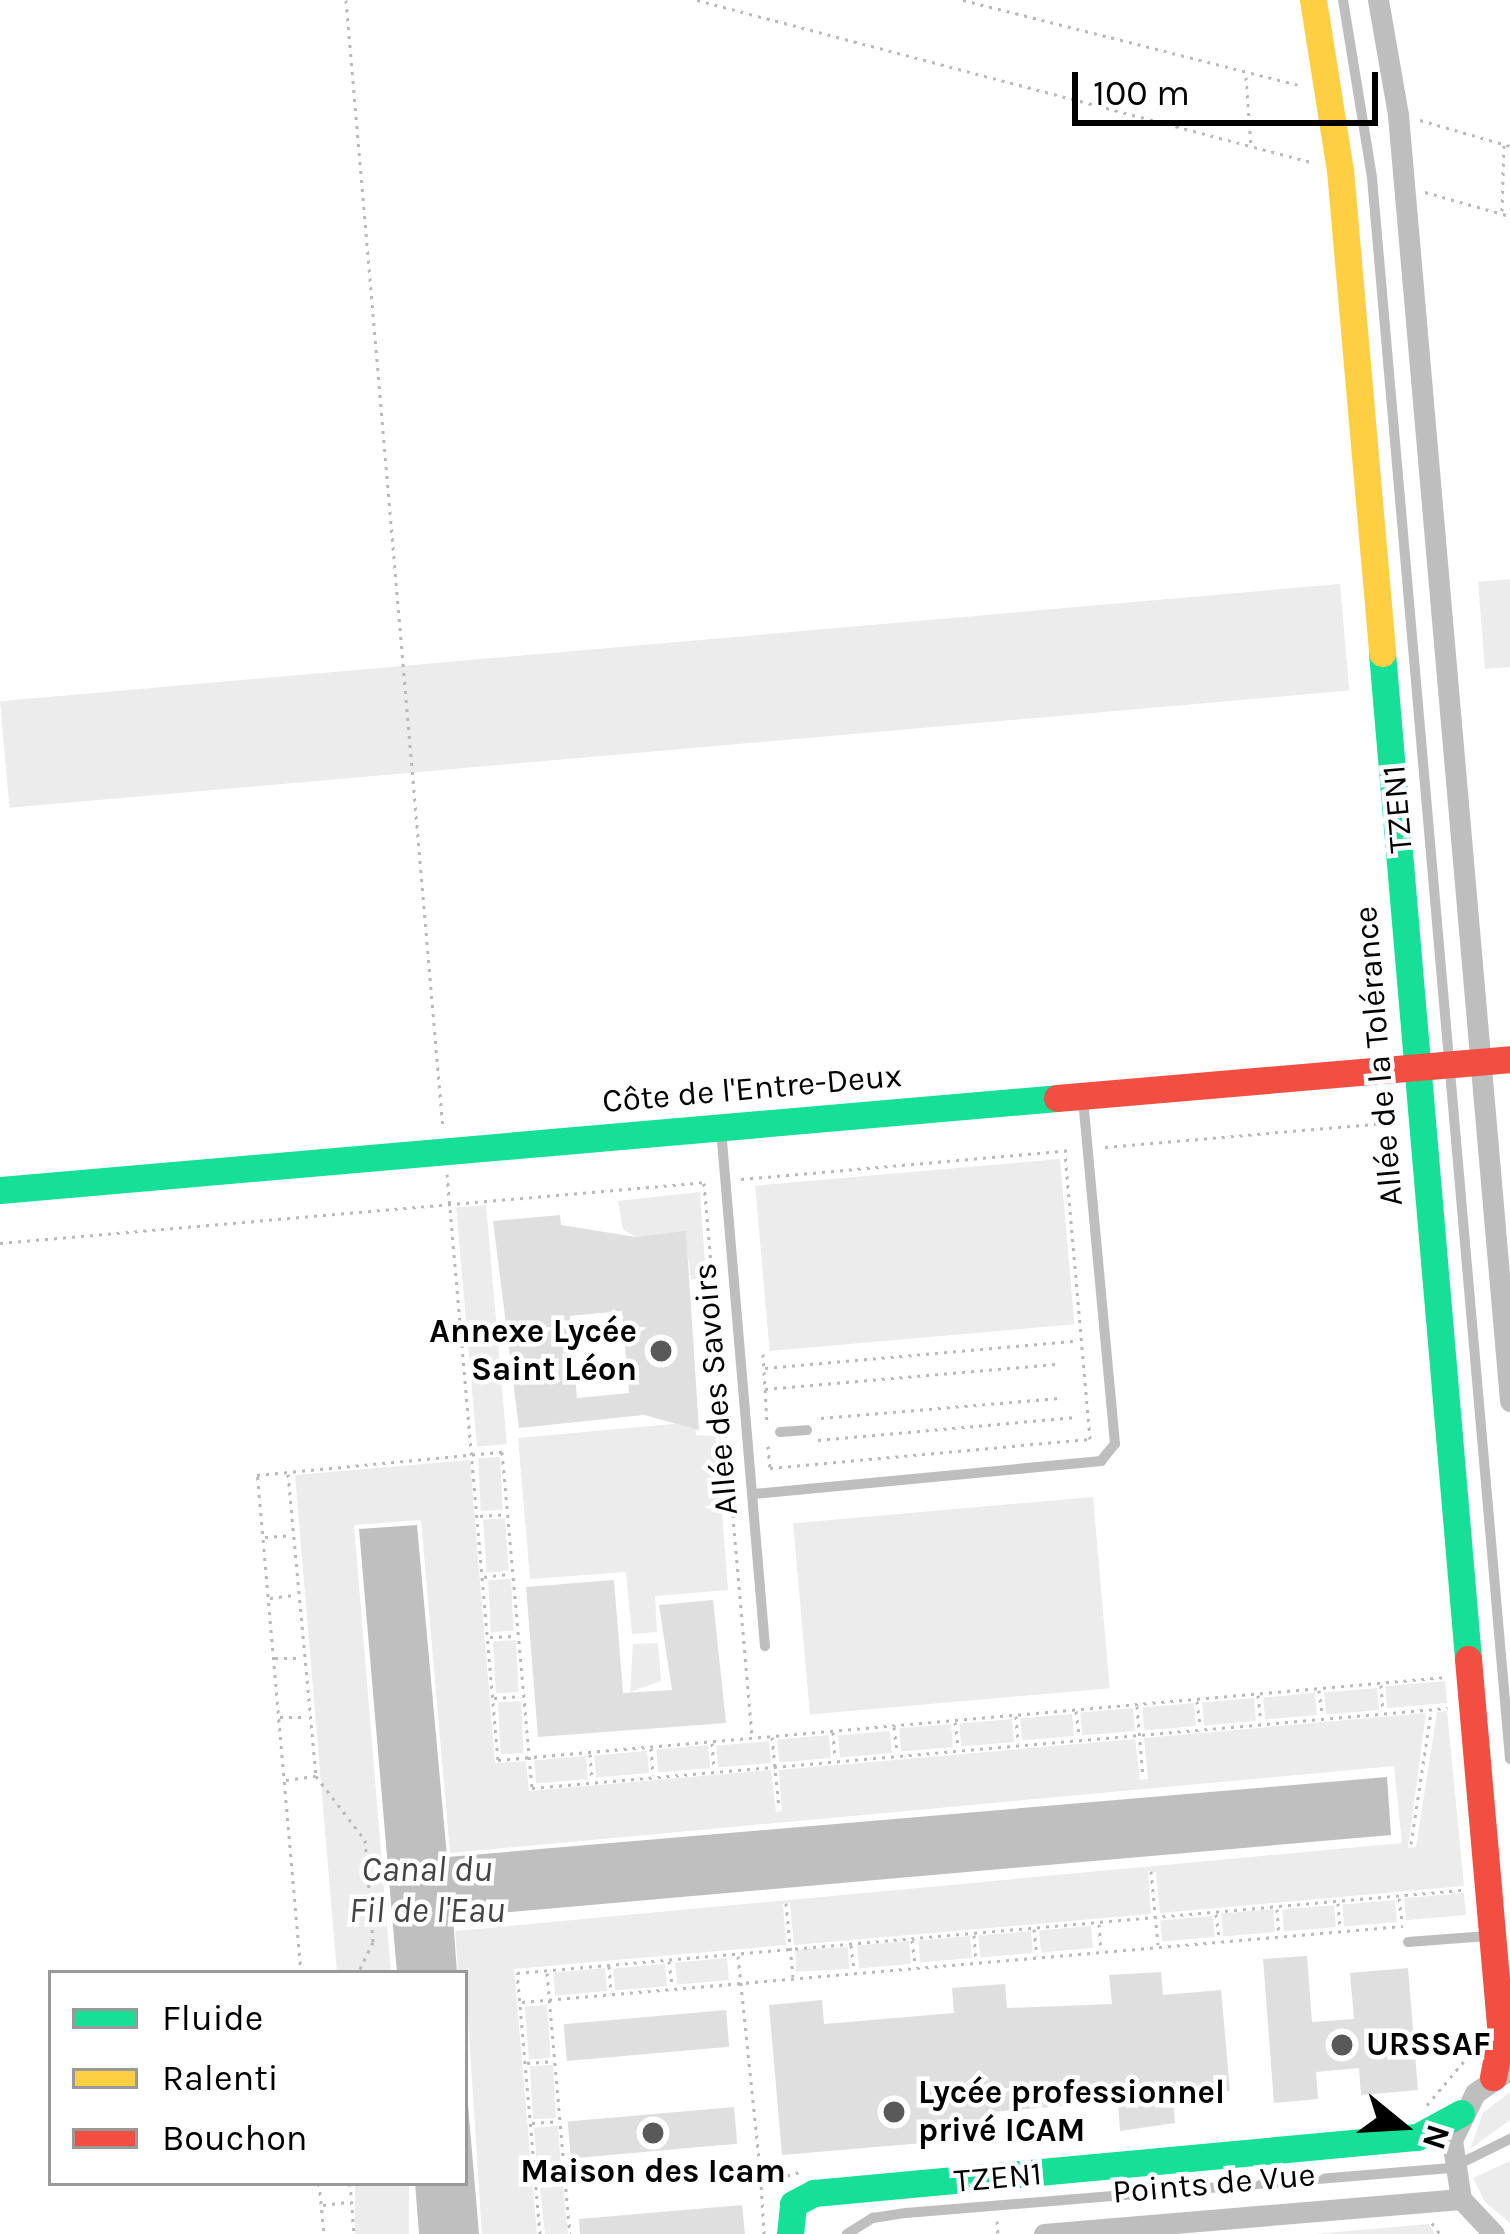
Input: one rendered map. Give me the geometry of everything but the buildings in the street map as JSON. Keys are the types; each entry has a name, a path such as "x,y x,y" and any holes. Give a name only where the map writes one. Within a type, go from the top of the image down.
{"street":[{"name":"Allée de la Tolérance","path":"1312,0 1340,170 1417,1066 1482,1936 1501,2037 1502,2073"},
{"path":"1378,0 1398,116 1510,1401"},
{"name":"Côte de l'Entre-Deux","path":"0,1190 1510,1059"},
{"path":"1417,2138 1461,2113 1502,2073"},
{"path":"1461,2113 1451,2168 1461,2199 1494,2234"},
{"name":"Points de Vue","path":"790,2234 793,2204 814,2193 1417,2138"},
{"name":"Points de Vue","path":"1044,2234 1461,2199"}],"lane":[{"name":"TZEN1","path":"1343,0 1372,178 1510,1759"},
{"path":"753,1494 1101,1461 1115,1444 1082,1096"},
{"name":"Allée des Savoirs","path":"721,1128 764,1646"},
{"path":"777,1432 807,1430"},
{"path":"1408,1942 1482,1936"},
{"name":"TZEN1","path":"847,2234 873,2218 907,2213 1451,2168 1510,2139"}],"path":[{"path":"301,1970 257,1474 473,1454 502,1452 508,1514 518,1636 524,1696 529,1757 532,1788 1452,1708 1449,1677 752,1737 650,1747 529,1757 499,1760 482,1577 473,1454 451,1204 445,1152 346,0"},
{"path":"697,0 1297,159"},
{"path":"963,0 1246,75 1293,82"},
{"path":"1246,75 1251,145"},
{"path":"1446,123 1507,144 1497,199 1507,215"},
{"path":"1451,199 1507,215"},
{"path":"0,1243 1420,1120"},
{"path":"763,1354 770,1468 1090,1439 1065,1150"},
{"path":"704,1182 752,1737"},
{"path":"764,1368 1072,1341"},
{"path":"765,1389 1056,1364"},
{"path":"807,1430 1059,1398"},
{"path":"807,1430 1077,1417"},
{"path":"767,1422 777,1432 768,1443"},
{"path":"288,1471 316,1776 365,1840 373,1942 359,1970"},
{"path":"478,1516 508,1514"},
{"path":"263,1538 294,1535"},
{"path":"482,1577 513,1574"},
{"path":"268,1598 299,1595"},
{"path":"488,1637 518,1636"},
{"path":"274,1658 304,1658"},
{"path":"1381,1683 1383,1714"},
{"path":"1319,1688 1322,1719"},
{"path":"1258,1694 1261,1724"},
{"path":"493,1698 524,1696"},
{"path":"1197,1699 1200,1730"},
{"path":"1137,1704 1143,1778"},
{"path":"1076,1709 1079,1740"},
{"path":"1411,1844 1431,1710"},
{"path":"1016,1714 1018,1746"},
{"path":"278,1717 310,1717"},
{"path":"955,1720 958,1751"},
{"path":"894,1725 897,1756"},
{"path":"833,1730 835,1762"},
{"path":"772,1736 779,1809"},
{"path":"712,1741 715,1772"},
{"path":"650,1747 653,1778"},
{"path":"590,1752 592,1783"},
{"path":"284,1780 316,1776"},
{"path":"1151,1871 1159,1947"},
{"path":"540,2234 517,1973 1468,1890 1482,1936"},
{"path":"1399,1896 1402,1926"},
{"path":"1338,1901 1340,1931"},
{"path":"786,1903 793,1979"},
{"path":"1277,1907 1279,1937"},
{"path":"1216,1912 1220,1942"},
{"path":"1099,1922 1102,1952"},
{"path":"520,2002 1425,1924"},
{"path":"1034,1928 1037,1958"},
{"path":"974,1934 976,1963"},
{"path":"912,1939 915,1968"},
{"path":"851,1944 855,1973"},
{"path":"737,1954 761,2183"},
{"path":"669,1960 673,1989"},
{"path":"608,1966 612,1994"},
{"path":"547,1971 570,2234"},
{"path":"1417,2138 1442,2080 1501,2037"},
{"path":"525,2063 556,2061"},
{"path":"530,2123 561,2121"},
{"path":"536,2184 565,2182"},
{"path":"319,2186 324,2234"},
{"path":"350,2186 354,2234"},
{"path":"321,2206 351,2202"}],"shaded area":[{"path":"1510,579 1510,667 1485,669 1478,582"},
{"path":"1340,584 1349,691 9,808 0,701"},
{"path":"1060,1159 1074,1324 770,1351 755,1186"},
{"path":"700,1192 706,1277 691,1280 685,1232 636,1237 623,1229 618,1201"},
{"path":"486,1205 507,1444 477,1447 456,1208"},
{"path":"695,1422 696,1435 716,1436 728,1590 655,1596 657,1632 632,1634 626,1572 530,1579 518,1438"},
{"path":"500,1457 503,1510 481,1511 478,1458"},
{"path":"470,1460 495,1763 526,1761 529,1791 771,1770 776,1812 782,1811 779,1770 1135,1739 1140,1780 1148,1779 1144,1738 1426,1713 1408,1848 1416,1847 1437,1712 1447,1711 1464,1886 1160,1913 1156,1872 1148,1871 1151,1914 794,1945 790,1903 783,1904 786,1945 514,1969 537,2234 482,2234 468,1970 458,1970 455,1931 1402,1843 1394,1766 450,1853 421,1520 354,1525 391,1970 337,1970 295,1475"},
{"path":"1093,1497 1110,1688 810,1715 793,1523"},
{"path":"505,1518 509,1571 487,1572 483,1520"},
{"path":"511,1579 514,1631 491,1632 488,1580"},
{"path":"516,1640 519,1692 496,1693 493,1641"},
{"path":"658,1643 661,1681 630,1692 633,1644"},
{"path":"1445,1681 1447,1703 1387,1708 1385,1686"},
{"path":"1377,1688 1379,1710 1326,1715 1324,1693"},
{"path":"1315,1693 1317,1715 1265,1719 1263,1698"},
{"path":"1254,1698 1256,1721 1204,1725 1202,1703"},
{"path":"521,1701 524,1753 501,1754 498,1702"},
{"path":"1194,1703 1196,1726 1144,1730 1142,1708"},
{"path":"1133,1708 1135,1731 1082,1736 1080,1713"},
{"path":"1072,1714 1074,1736 1022,1740 1020,1719"},
{"path":"1012,1719 1014,1742 961,1747 959,1724"},
{"path":"951,1724 953,1747 901,1751 899,1729"},
{"path":"890,1731 892,1753 840,1757 838,1736"},
{"path":"829,1735 831,1758 779,1762 777,1740"},
{"path":"769,1741 771,1763 718,1768 716,1746"},
{"path":"708,1745 710,1768 658,1772 656,1750"},
{"path":"647,1751 649,1773 596,1778 594,1756"},
{"path":"586,1756 588,1779 536,1783 534,1761"},
{"path":"1464,1893 1466,1915 1406,1920 1404,1898"},
{"path":"1395,1900 1397,1922 1344,1927 1342,1905"},
{"path":"1334,1905 1336,1927 1284,1931 1282,1910"},
{"path":"1273,1909 1275,1932 1223,1936 1221,1914"},
{"path":"1213,1916 1215,1937 1162,1942 1160,1921"},
{"path":"1091,1926 1093,1948 1041,1952 1039,1931"},
{"path":"1031,1931 1033,1953 980,1958 978,1936"},
{"path":"970,1936 972,1958 920,1962 918,1941"},
{"path":"909,1941 911,1964 859,1968 857,1946"},
{"path":"848,1947 849,1969 796,1972 795,1950"},
{"path":"727,1958 729,1980 677,1984 675,1963"},
{"path":"665,1964 667,1986 615,1990 613,1969"},
{"path":"605,1968 607,1991 555,1995 553,1973"},
{"path":"547,2005 551,2058 529,2059 525,2007"},
{"path":"553,2065 556,2118 533,2119 530,2066"},
{"path":"1510,2092 1510,2120 1470,2149 1483,2113"},
{"path":"558,2126 562,2179 538,2181 534,2128"},
{"path":"1510,2161 1510,2223 1485,2202 1473,2178"},
{"path":"355,2186 409,2186 409,2234 355,2234"},
{"path":"563,2186 568,2234 545,2234 540,2188"},
{"path":"1429,2224 1435,2234 1315,2234"}],"water":[{"name":"Canal du Fil de l'Eau","path":"417,1525 447,1857 1387,1777 1391,1835 453,1917 457,1970 397,1970 359,1529"},
{"path":"468,2104 479,2234 419,2234 415,2186 468,2186"}],"traffic: fast":[{"path":"1382,653 1468,1659"},
{"path":"0,1190 1057,1098"},
{"path":"790,2234 793,2204 814,2193 1417,2137 1461,2113"}],"traffic: slow":[{"path":"1313,0 1340,170 1382,653"}],"traffic: jam":[{"path":"1057,1098 1510,1059"},
{"path":"1468,1659 1501,2037 1493,2077"}],"place":[{"name":"Annexe Lycée Saint Léon","path":"661,1351"},
{"name":"URSSAF","path":"1342,2045"},
{"name":"Lycée professionnel privé ICAM","path":"894,2112"},
{"name":"Maison des Icam","path":"653,2133"}]}
